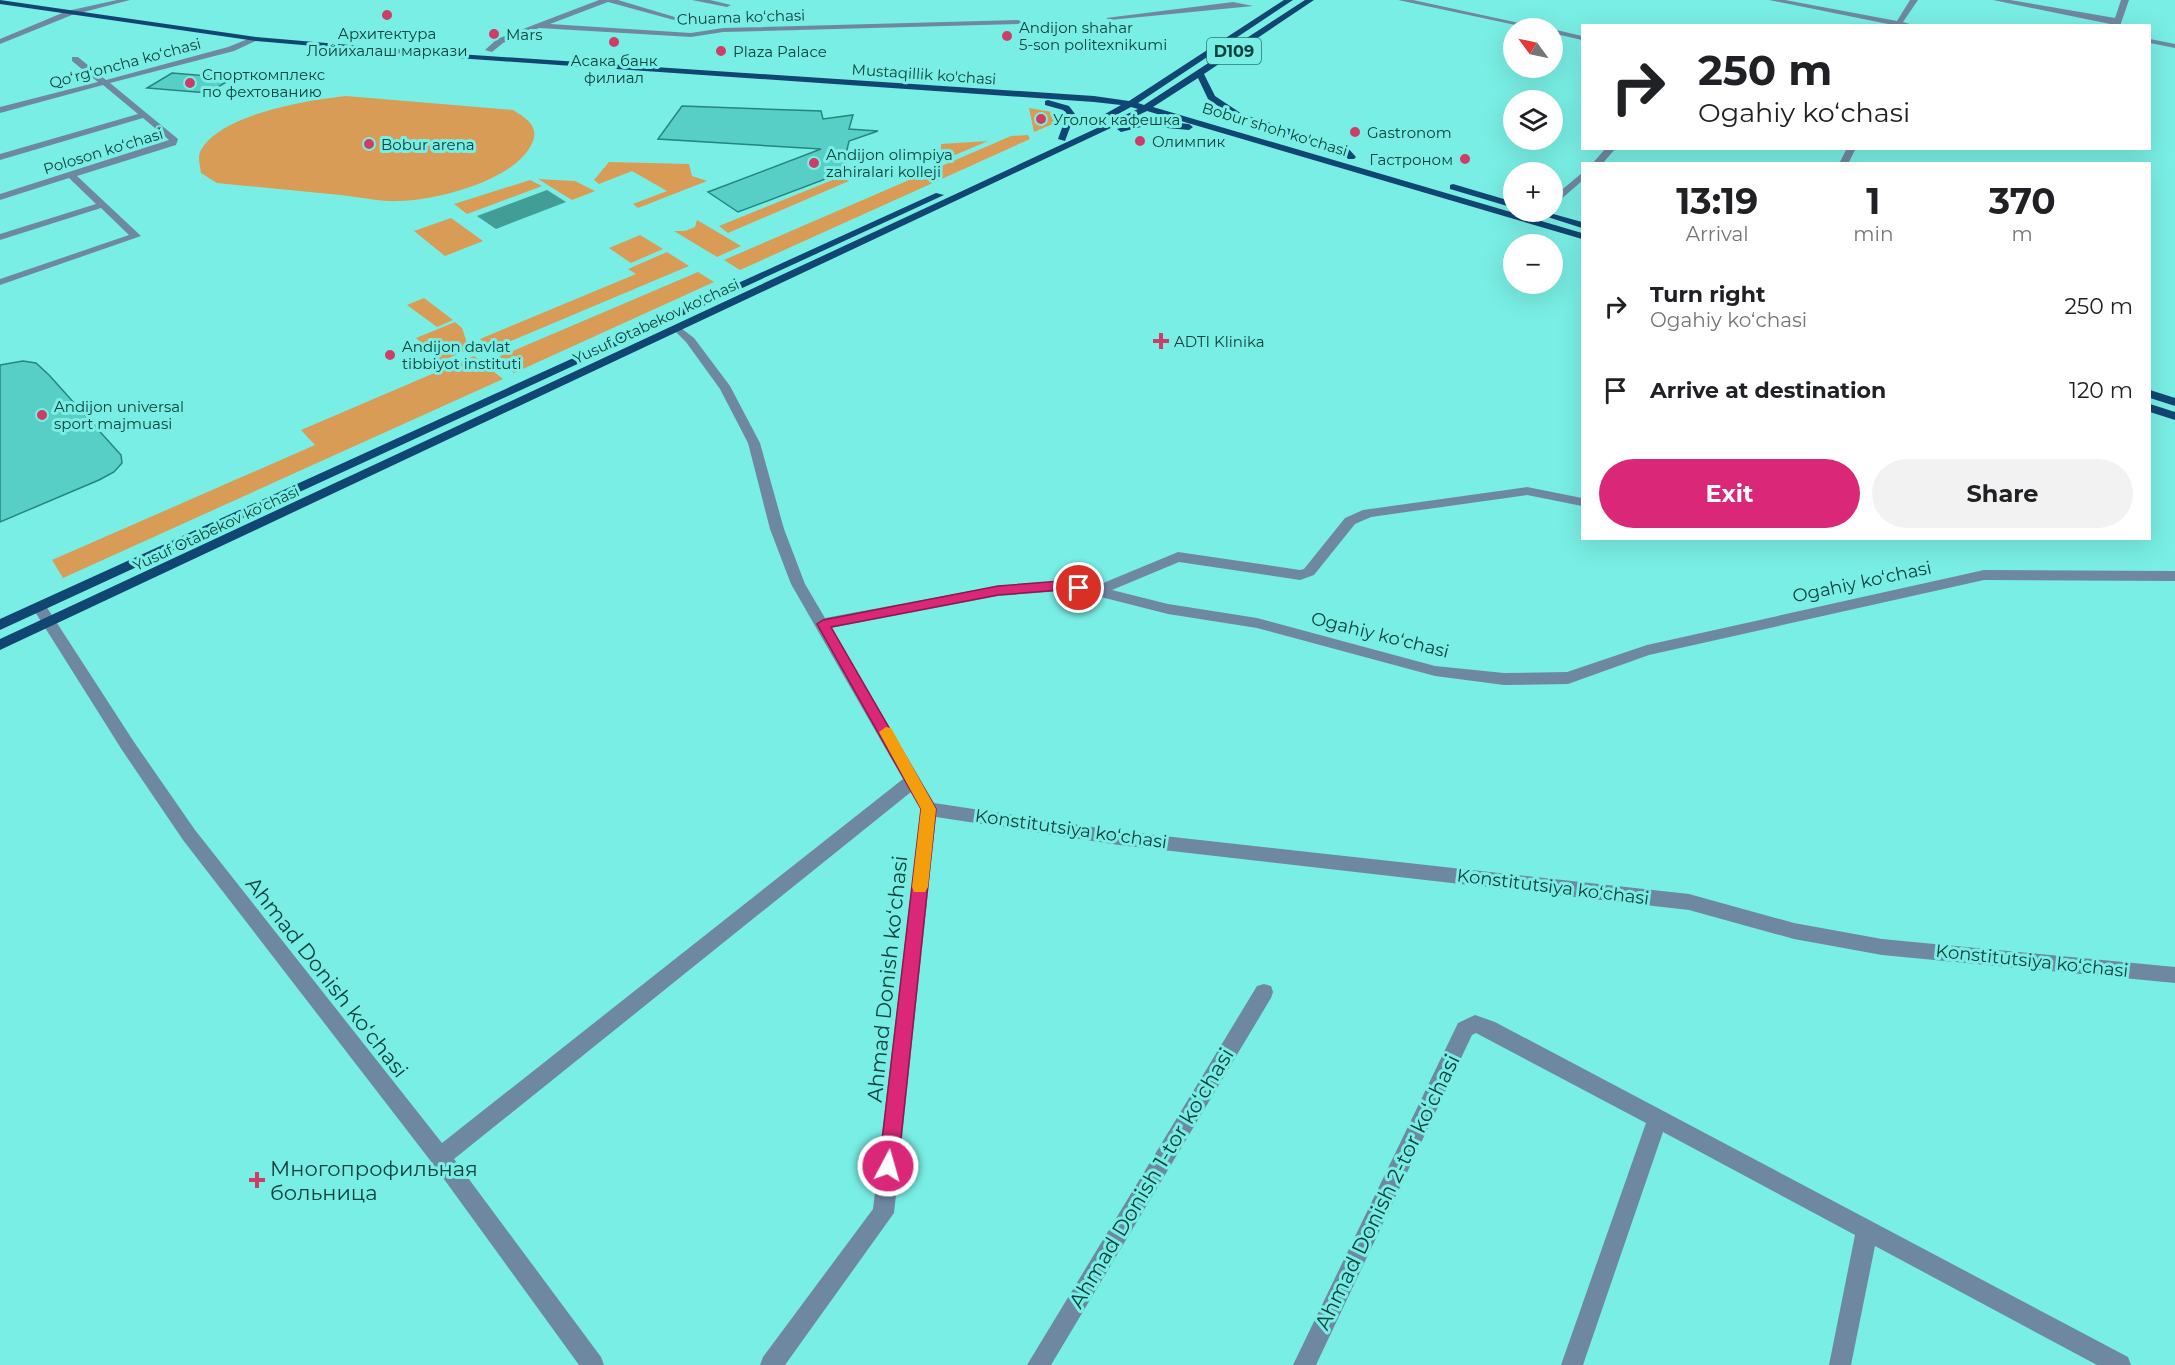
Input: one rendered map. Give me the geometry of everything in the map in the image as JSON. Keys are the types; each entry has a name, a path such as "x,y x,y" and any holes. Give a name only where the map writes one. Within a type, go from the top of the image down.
{"main road":[{"name":"Mustaqillik ko'chasi","path":"34,0 269,32 489,50 1030,87 1149,102"},
{"name":"Yusuf Otabekov ko'chasi","path":"0,645 45,614 1062,139 1130,104 1149,102 1289,0"},
{"name":"Yusuf Otabekov ko'chasi","path":"0,625 45,614 677,328 883,232 1149,102 1200,73 1310,0"},
{"name":"Mustaqillik ko'chasi","path":"0,2 256,39 1130,104"},
{"path":"256,39 269,32"},
{"path":"339,45 351,38"},
{"path":"1200,73 1211,97 1239,116 1344,149 1351,157"},
{"path":"948,89 974,97 1042,102 1066,108 1071,114 1062,139"},
{"name":"Bobur shoh ko'chasi","path":"1149,102 1230,131 1581,236"},
{"name":"Bobur shoh ko'chasi","path":"1149,102 1351,157 1503,202"},
{"path":"883,232 900,230 925,221 1132,126 1156,123 1230,131"},
{"path":"1563,219 1581,225"},
{"path":"2151,394 2175,402"},
{"path":"2151,408 2175,416"}],"street":[{"path":"86,0 112,3"},
{"path":"0,42 70,13 126,0"},
{"path":"489,50 500,40 608,0 674,18"},
{"path":"696,0 727,6"},
{"path":"1402,0 1503,21"},
{"path":"1773,0 1814,4 1904,24"},
{"path":"1899,23 1914,0"},
{"path":"1997,0 2117,23 2125,0"},
{"path":"1110,18 1233,4 1249,6"},
{"name":"Chuama koʻchasi","path":"537,26 691,35 723,30 1018,22"},
{"path":"1563,34 1581,38"},
{"name":"Qoʻrgʻoncha koʻchasi","path":"0,110 231,49 256,39"},
{"path":"2151,41 2175,46"},
{"name":"Poloson koʻchasi","path":"0,196 173,143 174,139 142,116 75,59"},
{"name":"Poloson koʻchasi","path":"0,157 142,116"},
{"path":"1598,162 1610,150"},
{"path":"0,282 136,236 71,175"},
{"path":"1563,194 1581,177"},
{"path":"0,237 102,205"},
{"path":"677,328 690,340 726,388 754,443 781,540 798,584 929,809"},
{"path":"1097,591 1178,556 1300,575 1309,572 1350,521 1368,513 1527,492 1581,502"},
{"name":"Ogahiy koʻchasi","path":"823,624 998,591 1061,586 1097,591 1168,609 1257,623 1435,671 1504,679 1568,678 1647,650 1984,575 2175,576"},
{"name":"Ahmad Donish koʻchasi","path":"45,614 128,746 189,835 440,1157 593,1365"},
{"path":"440,1157 914,780"},
{"name":"Ahmad Donish koʻchasi","path":"771,1365 883,1214 929,809"},
{"name":"Konstitutsiya koʻchasi","path":"929,809 1119,838 1689,903 1794,931 1882,946 2175,975"},
{"name":"Ahmad Donish 1-tor koʻchasi","path":"1038,1365 1264,992"},
{"name":"Ahmad Donish 2-tor koʻchasi","path":"1304,1365 1465,1029 1475,1024 1488,1028 1657,1119"},
{"path":"1572,1365 1657,1119 2120,1365"},
{"path":"1840,1365 1867,1230"}],"shaded area":[{"name":"Bobur arena","path":"346,96 513,110 532,126 533,141 525,155 494,177 455,192 416,200 385,201 217,183 201,173 199,158 201,150 211,138 227,127 246,118 289,105"},
{"path":"1029,108 1052,112 1055,123 1034,132"},
{"path":"1028,135 1030,139 740,270 724,260 1011,136"},
{"path":"988,141 948,158 941,151 941,144"},
{"path":"609,162 689,164 692,176 707,181 638,208 633,204 667,191 632,171 599,184 594,180"},
{"path":"840,177 849,181 728,233 719,226"},
{"path":"538,179 575,181 595,191 572,200"},
{"path":"530,180 542,186 467,214 454,204"},
{"path":"451,218 483,241 445,256 414,231"},
{"path":"697,220 741,246 717,257 674,231 685,231 695,227"},
{"path":"640,235 663,249 631,263 609,248"},
{"path":"667,252 689,266 492,349 480,339 636,274 628,269"},
{"path":"698,272 714,282 514,373 496,358"},
{"path":"424,298 453,320 437,327 407,305"},
{"path":"455,322 462,328 469,349 442,361 416,338"},
{"path":"474,356 503,379 63,578 52,560 315,445 301,430"}],"water":[{"path":"547,190 566,202 496,229 477,216"}],"building":[{"name":"Спорткомплекс по фехтованию","path":"172,73 233,78 208,93 147,88"},
{"name":"Andijon olimpiya zahiralari kolleji","path":"682,106 821,111 823,119 853,115 849,129 878,131 849,141 843,167 828,171 828,178 738,212 708,192 821,149 658,139"},
{"name":"Andijon universal sport majmuasi","path":"23,361 36,363 49,375 121,455 122,463 114,472 99,480 0,522 0,365"}],"slow traffic":[{"path":"886,732 929,809 920,887"}],"place":[{"name":"Архитектура Лойихалаш маркази","path":"387,15"},
{"name":"Mars","path":"494,34"},
{"name":"Andijon shahar 5-son politexnikumi","path":"1007,36"},
{"name":"Асака банк филиал","path":"614,42"},
{"name":"Plaza Palace","path":"721,51"},
{"name":"Спорткомплекс по фехтованию","path":"190,83"},
{"name":"Уголок кафешка","path":"1041,119"},
{"name":"Gastronom","path":"1355,132"},
{"name":"Олимпик","path":"1140,141"},
{"name":"Bobur arena","path":"369,144"},
{"name":"Гастроном","path":"1465,159"},
{"name":"Andijon olimpiya zahiralari kolleji","path":"814,163"},
{"name":"ADTI Klinika","path":"1161,341"},
{"name":"Andijon davlat tibbiyot instituti","path":"390,355"},
{"name":"Andijon universal sport majmuasi","path":"42,415"},
{"name":"Многопрофильная больница","path":"257,1180"}],"route":[{"path":"888,1166 929,809 823,624 998,591 1061,586 1079,588"}]}
